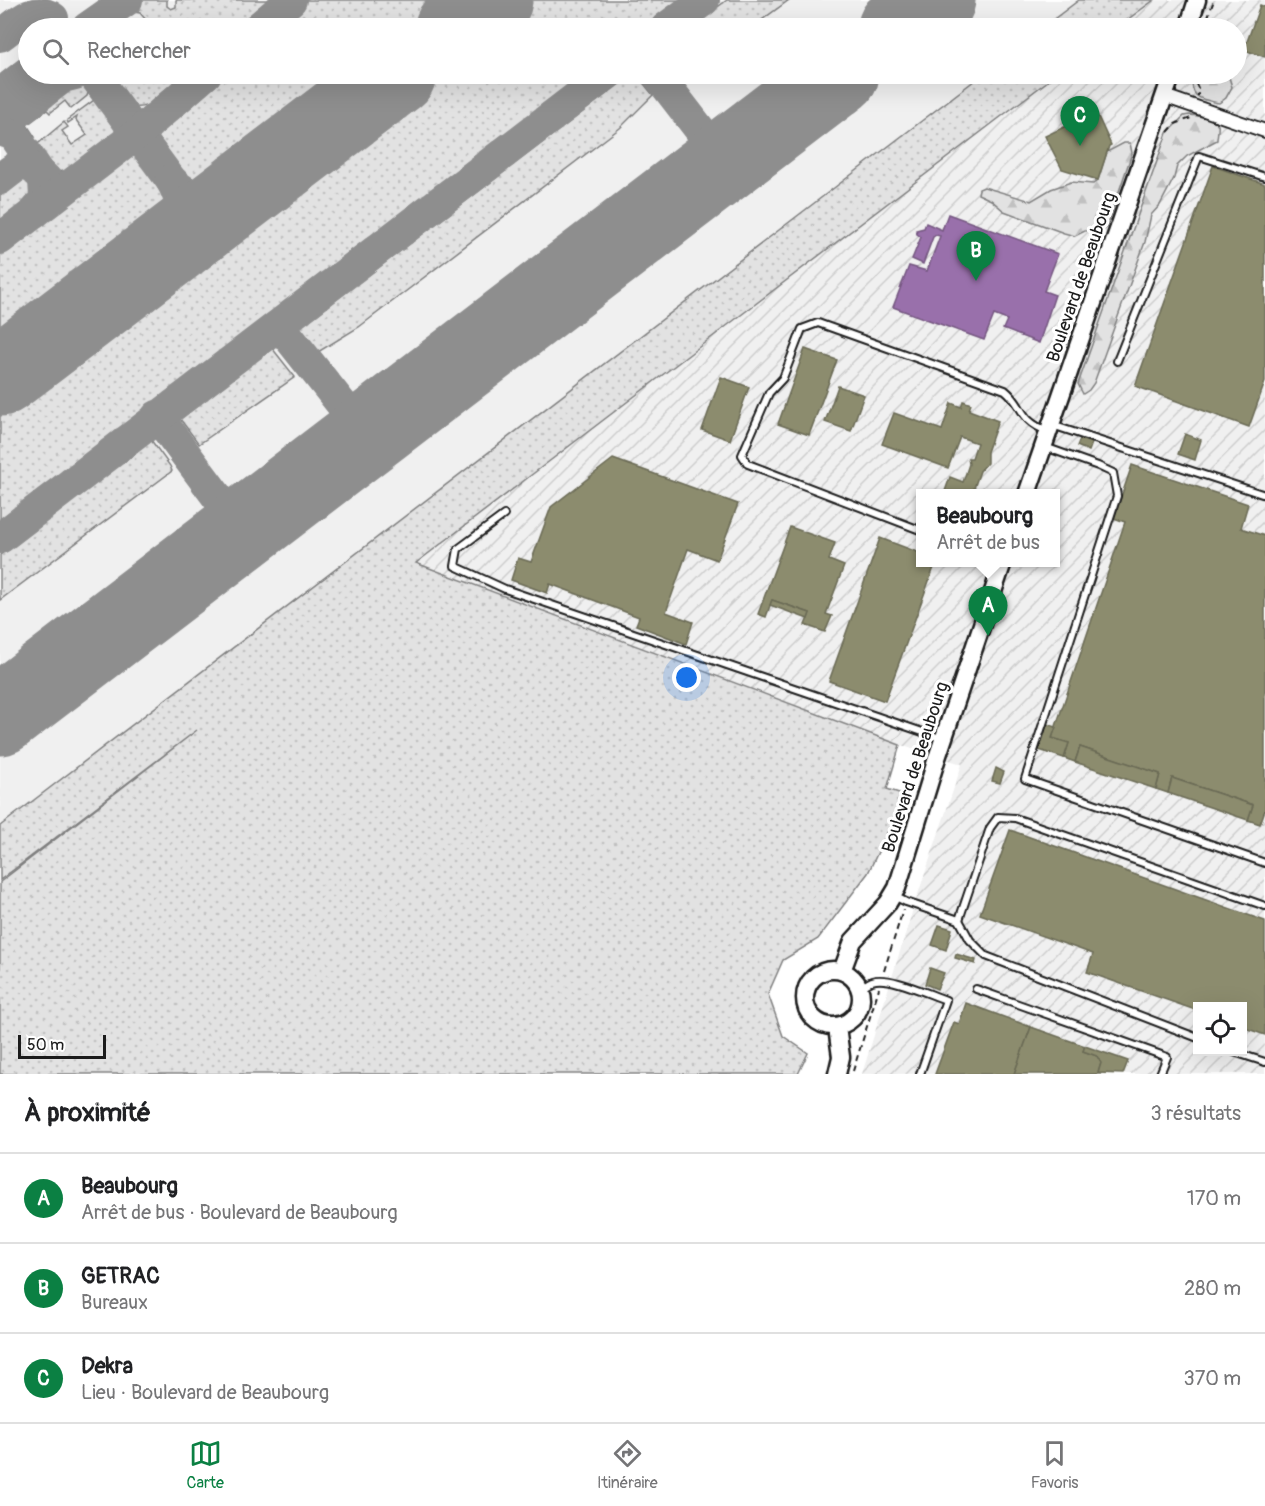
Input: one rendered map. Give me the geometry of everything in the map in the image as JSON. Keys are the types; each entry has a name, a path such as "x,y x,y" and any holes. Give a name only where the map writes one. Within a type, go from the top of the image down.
{"main road":[{"path":"1191,18 1197,0"},
{"name":"Boulevard de Beaubourg","path":"1028,489 1044,432 1168,84"},
{"name":"Boulevard de Beaubourg","path":"843,971 853,941 893,896 1001,567"},
{"path":"824,971 843,971 856,981 860,988 861,997 857,1013 852,1019 837,1027 818,1023 806,1009 805,991 809,982 815,975 824,971"},
{"path":"837,1027 841,1057 837,1074"}],"street":[{"path":"1164,96 1265,131"}],"lane":[{"path":"1117,361 1198,156 1265,177"},
{"path":"916,528 748,464 742,455 769,393 783,378 802,329 818,323 1005,390 1012,396 1022,414 1044,432 1113,473 1117,496 1025,778 1265,863"},
{"path":"1044,432 1265,495"},
{"path":"504,515 459,549 455,566 506,589 944,740"},
{"path":"959,920 990,828 998,817 1004,816 1265,906"},
{"path":"893,896 959,920 969,940 986,956 1193,1036"},
{"path":"860,988 872,981 882,980 946,1000 920,1074"},
{"path":"976,989 1167,1057 1160,1074"},
{"path":"1246,1056 1265,1062"}],"path":[{"path":"1208,18 1214,0"}],"shaded area":[{"path":"0,0 1154,0 1130,18 18,18 18,84 1044,84 0,880"},
{"path":"1154,0 1265,0 1265,1074 862,1074 914,906 962,764 900,745 416,563 1044,84 1247,84 1247,18 1130,18"}],"green space":[{"path":"134,0 167,0 167,6 171,9 176,7 176,0 280,0 259,18 144,18 140,13 127,11 124,7"},
{"path":"301,0 463,0 439,18 280,18"},
{"path":"520,0 685,0 661,18 496,18"},
{"path":"727,0 789,0 765,18 703,18"},
{"path":"1079,0 1154,0 1130,18 1055,18"},
{"path":"20,84 40,84 0,114 0,99"},
{"path":"82,84 90,87 87,96 71,109 65,101 50,113 47,110 27,125 35,137 26,137 24,126 28,115 67,85"},
{"path":"111,84 179,84 146,106 132,106"},
{"path":"204,84 353,84 241,170 216,184 207,185 188,180 170,168 158,150 156,141 157,131 166,117"},
{"path":"411,84 576,84 0,523 0,398"},
{"path":"620,84 644,84 653,95 620,128 359,327 318,352 299,328"},
{"path":"970,84 1044,84 416,563 900,745 887,789 905,795 868,873 818,939 783,960 768,994 783,1036 808,1053 798,1074 0,1074 0,882 197,730 0,880 0,826"},
{"path":"1192,84 1231,84 1232,87 1226,98 1219,103 1196,96"},
{"path":"97,98 110,113 115,133 76,168 57,171 48,167 33,148 64,122 68,127 62,131 72,145 87,135 76,120 77,117 68,123 67,120"},
{"path":"1184,116 1205,117 1216,122 1218,125 1217,140 1187,156 1177,166 1174,178 1160,205 1151,215 1145,242 1094,383 1083,394 1078,384 1167,133"},
{"path":"1124,143 1130,143 1132,153 1107,227 1101,231 1093,227 1075,236 1064,233 1004,211 991,200 978,194 979,189 984,187 1031,201 1051,189 1071,182 1093,184 1098,180 1107,152"},
{"path":"131,155 153,168 167,192 168,209 157,231 0,353 0,247 112,162"},
{"path":"25,173 33,179 33,196 30,203 20,215 0,230 0,193 6,189 5,185"},
{"path":"272,348 295,377 199,444 180,419"},
{"path":"151,440 172,471 0,600 0,555"}],"building: Bureaux":[{"path":"948,214 1058,254 1044,291 1055,295 1039,343 1003,329 1007,320 994,315 984,340 893,307 909,266 927,271 940,236 933,237 923,264 912,259 921,237 916,230 924,228 926,223 942,230"}],"building: Industrie":[{"path":"1260,5 1265,7 1265,57 1247,51 1247,42"},
{"path":"1096,112 1111,145 1098,180 1062,169 1045,136"},
{"path":"1213,166 1265,184 1265,382 1249,427 1135,386"},
{"path":"805,349 837,360 809,435 778,424"},
{"path":"721,377 749,387 730,440 702,430"},
{"path":"838,386 864,395 851,431 825,422"},
{"path":"963,401 971,404 969,410 998,421 987,452 987,463 980,471 974,489 946,489 950,477 963,482 969,464 968,458 972,458 977,443 960,437 948,468 882,444 894,413 942,430 951,403 961,407"},
{"path":"1185,434 1201,440 1195,460 1178,454"},
{"path":"1080,439 1092,443 1089,451 1077,446"},
{"path":"613,459 738,504 717,560 688,549 666,612 693,622 686,644 636,625 639,617 550,584 547,593 511,580 518,558 531,562 551,507"},
{"path":"1132,465 1248,504 1241,528 1265,536 1265,810 1260,824 1248,820 1253,805 1172,778 1168,793 1156,789 1160,774 1080,747 1075,762 1064,758 1069,743 1052,738 1125,522 1114,518"},
{"path":"790,527 835,543 829,560 844,566 826,614 832,616 825,632 805,625 810,613 772,600 766,617 758,614"},
{"path":"880,538 916,552 916,567 934,567 885,701 829,681"},
{"path":"772,600 810,613 808,619 770,605"},
{"path":"1047,724 1056,727 1052,738 1069,743 1064,758 1039,750"},
{"path":"1080,747 1160,774 1156,789 1075,762"},
{"path":"996,768 1004,772 1000,783 992,781"},
{"path":"1172,778 1253,805 1248,820 1168,793"},
{"path":"1010,830 1265,921 1265,1035 1247,1029 1247,1002 1193,1002 1193,1009 1087,972 1093,954 980,914"},
{"path":"939,925 952,929 946,950 932,945"},
{"path":"956,954 976,960 975,964 955,958"},
{"path":"930,968 944,973 937,989 925,984"},
{"path":"966,1003 1031,1027 1014,1074 935,1074 954,1022 959,1024"},
{"path":"1031,1027 1085,1046 1083,1051 1097,1056 1101,1063 1098,1073 1101,1074 1014,1074"},
{"path":"1085,1046 1128,1061 1123,1074 1098,1073 1101,1063 1097,1056 1083,1051"}],"taxiway":[{"path":"101,18 127,0"},
{"path":"270,18 291,0"},
{"path":"680,18 704,0"},
{"path":"25,18 39,13 53,18"},
{"path":"0,36 18,23"},
{"path":"0,94 18,80"},
{"path":"0,126 54,84"},
{"path":"100,84 171,180 181,189 191,195 211,199 232,194 253,183"},
{"path":"0,239 137,134 194,84"},
{"path":"0,538 594,84"},
{"path":"665,84 724,161"},
{"path":"0,130 14,135 44,180 45,197 34,213"},
{"path":"0,179 23,165 33,168 46,179"},
{"path":"151,261 168,243 179,224 180,204 171,180"},
{"path":"279,325 366,435"},
{"path":"157,416 242,530"}],"runway":[{"path":"468,18 492,0"},
{"path":"911,18 935,0"},
{"path":"0,376 383,84"},
{"path":"0,715 826,84"}],"place":[{"name":"Dekra","path":"1080,146"},
{"name":"GETRAC","path":"976,281"},
{"name":"Beaubourg","path":"988,636"}]}
